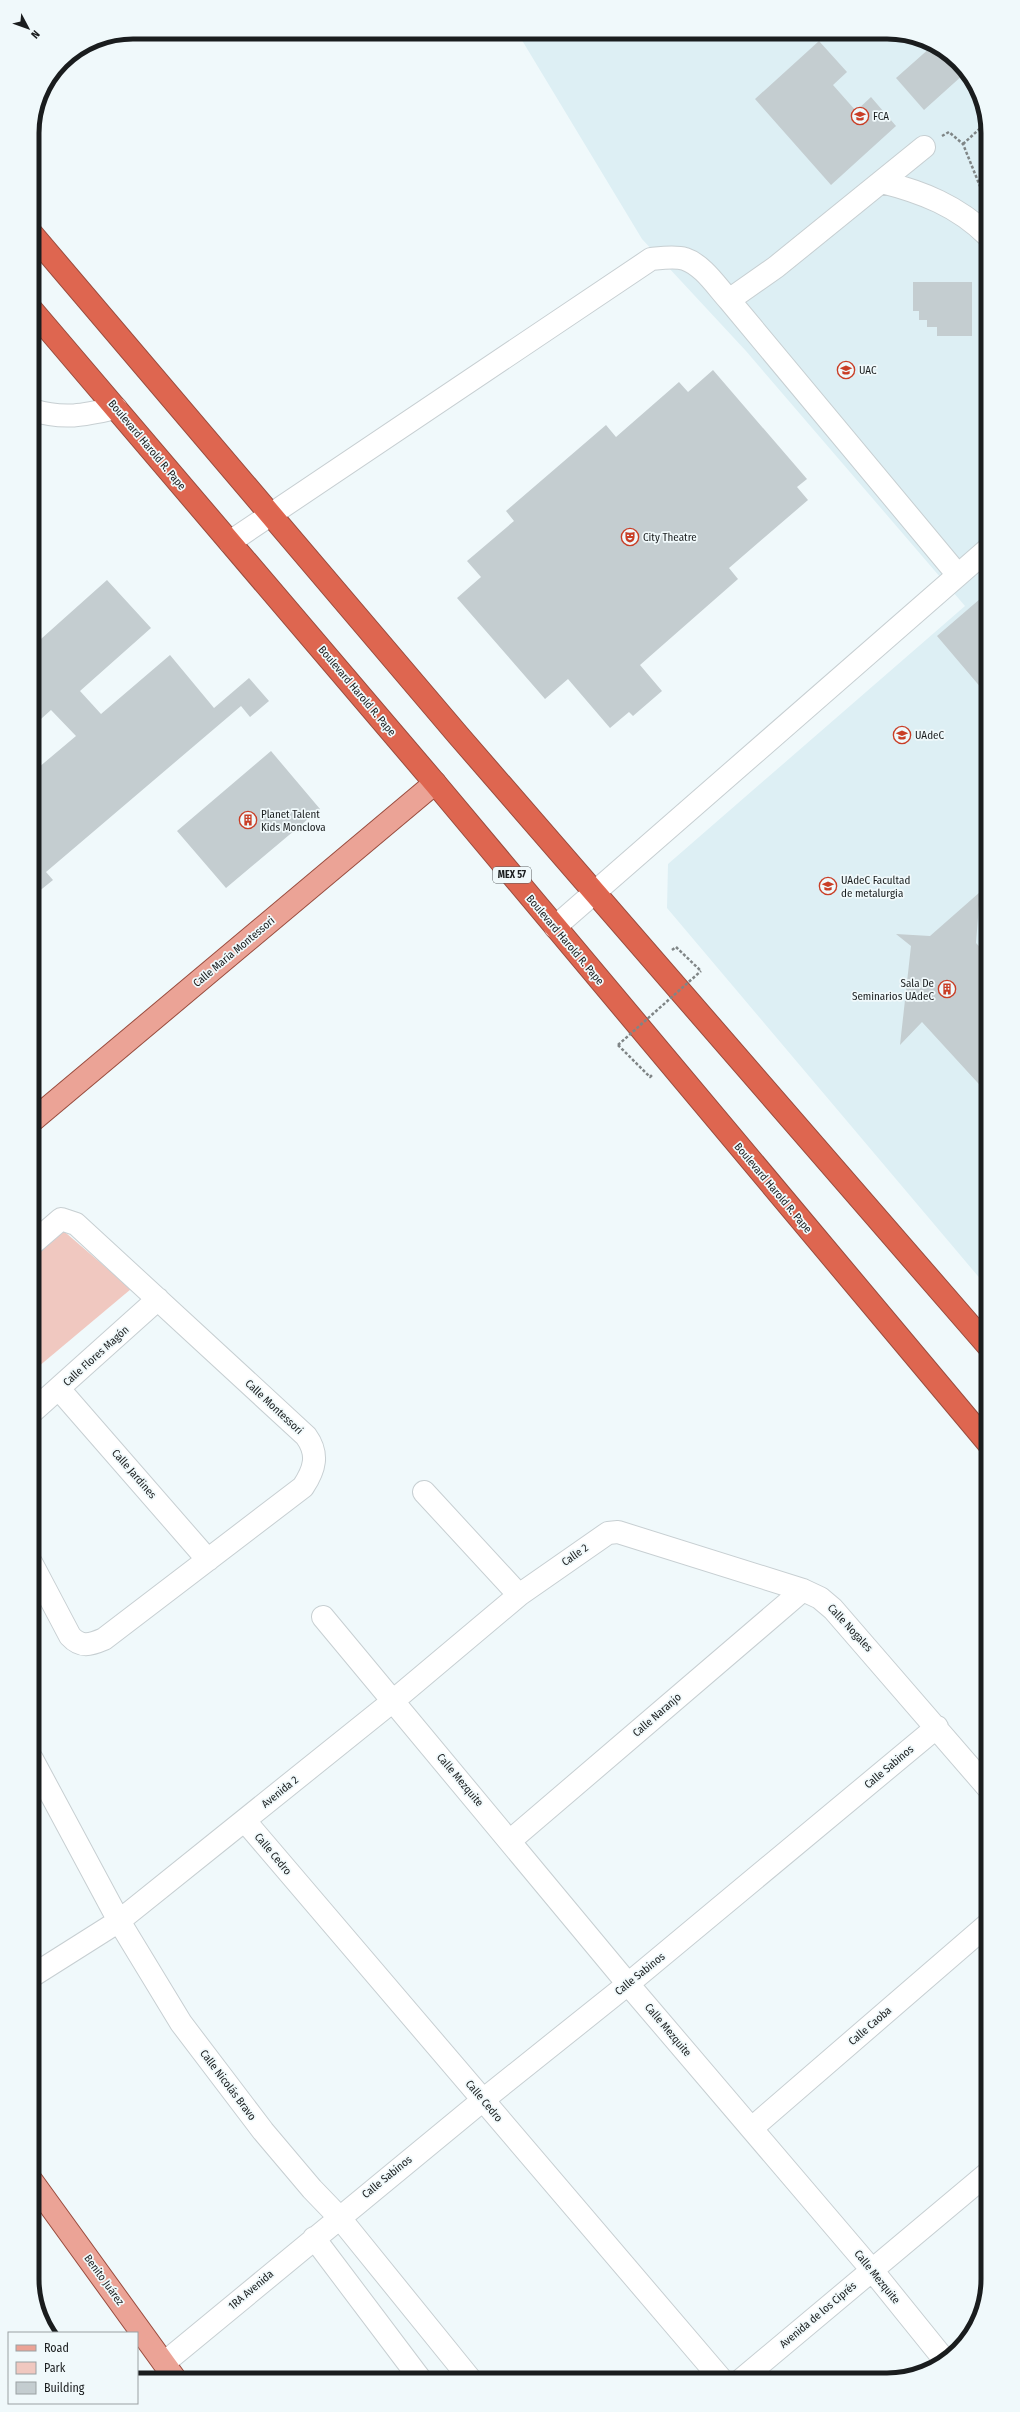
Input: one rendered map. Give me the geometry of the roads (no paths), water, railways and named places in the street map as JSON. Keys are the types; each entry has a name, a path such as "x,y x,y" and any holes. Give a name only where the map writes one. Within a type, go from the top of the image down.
{"highway":[{"path":"39,242 594,893 981,1338"},
{"name":"Boulevard Harold R. Pape","path":"39,318 435,783 981,1435"}],"main road":[{"name":"Calle María Montessori","path":"39,1115 435,783"},
{"name":"Benito Juárez","path":"39,2191 170,2371"}],"street":[{"path":"728,300 776,267 924,147"},
{"path":"882,182 936,199 954,209 981,230"},
{"path":"230,542 270,513 651,258 686,260 698,266 958,575"},
{"path":"39,412 51,416 66,417 116,408"},
{"path":"555,927 981,555"},
{"name":"Calle Montessori","path":"39,1238 61,1219 70,1221 86,1232 306,1436 312,1445 315,1459 312,1474 303,1487 104,1639 89,1645 79,1643 70,1636 39,1577"},
{"name":"Calle Flores Magón","path":"39,1406 158,1299"},
{"name":"Calle Jardines","path":"59,1389 208,1560"},
{"path":"424,1492 519,1595"},
{"name":"Calle 2","path":"519,1595 608,1532 618,1532 637,1538"},
{"name":"Calle Nogales","path":"637,1538 803,1590 820,1598 833,1609 937,1727 981,1780"},
{"name":"Calle Naranjo","path":"511,1840 803,1590"},
{"name":"Avenida 2","path":"39,1972 119,1921 393,1701 519,1595"},
{"name":"Calle Mezquite","path":"323,1618 511,1840 628,1984 872,2270 941,2356"},
{"name":"Calle Sabinos","path":"339,2217 628,1984 937,1727"},
{"name":"Calle Nicolás Bravo","path":"39,1771 119,1921 181,2023 263,2131 312,2189 339,2217 465,2373"},
{"name":"Calle Cedro","path":"245,1821 716,2373"},
{"name":"Calle Caoba","path":"752,2128 981,1930"},
{"name":"Avenida de los Ciprés","path":"749,2373 981,2178"},
{"name":"1RA Avenida","path":"170,2371 314,2238 339,2217"},
{"path":"314,2238 417,2373"}],"place":[{"name":"FCA","path":"860,116"},
{"name":"UAC","path":"846,370"},
{"name":"City Theatre","path":"630,537"},
{"name":"UAdeC","path":"902,735"},
{"name":"Planet Talent Kids Monclova","path":"248,820"},
{"name":"UAdeC Facultad de metalurgia","path":"828,886"},
{"name":"Sala De Seminarios UAdeC","path":"947,989"}]}
